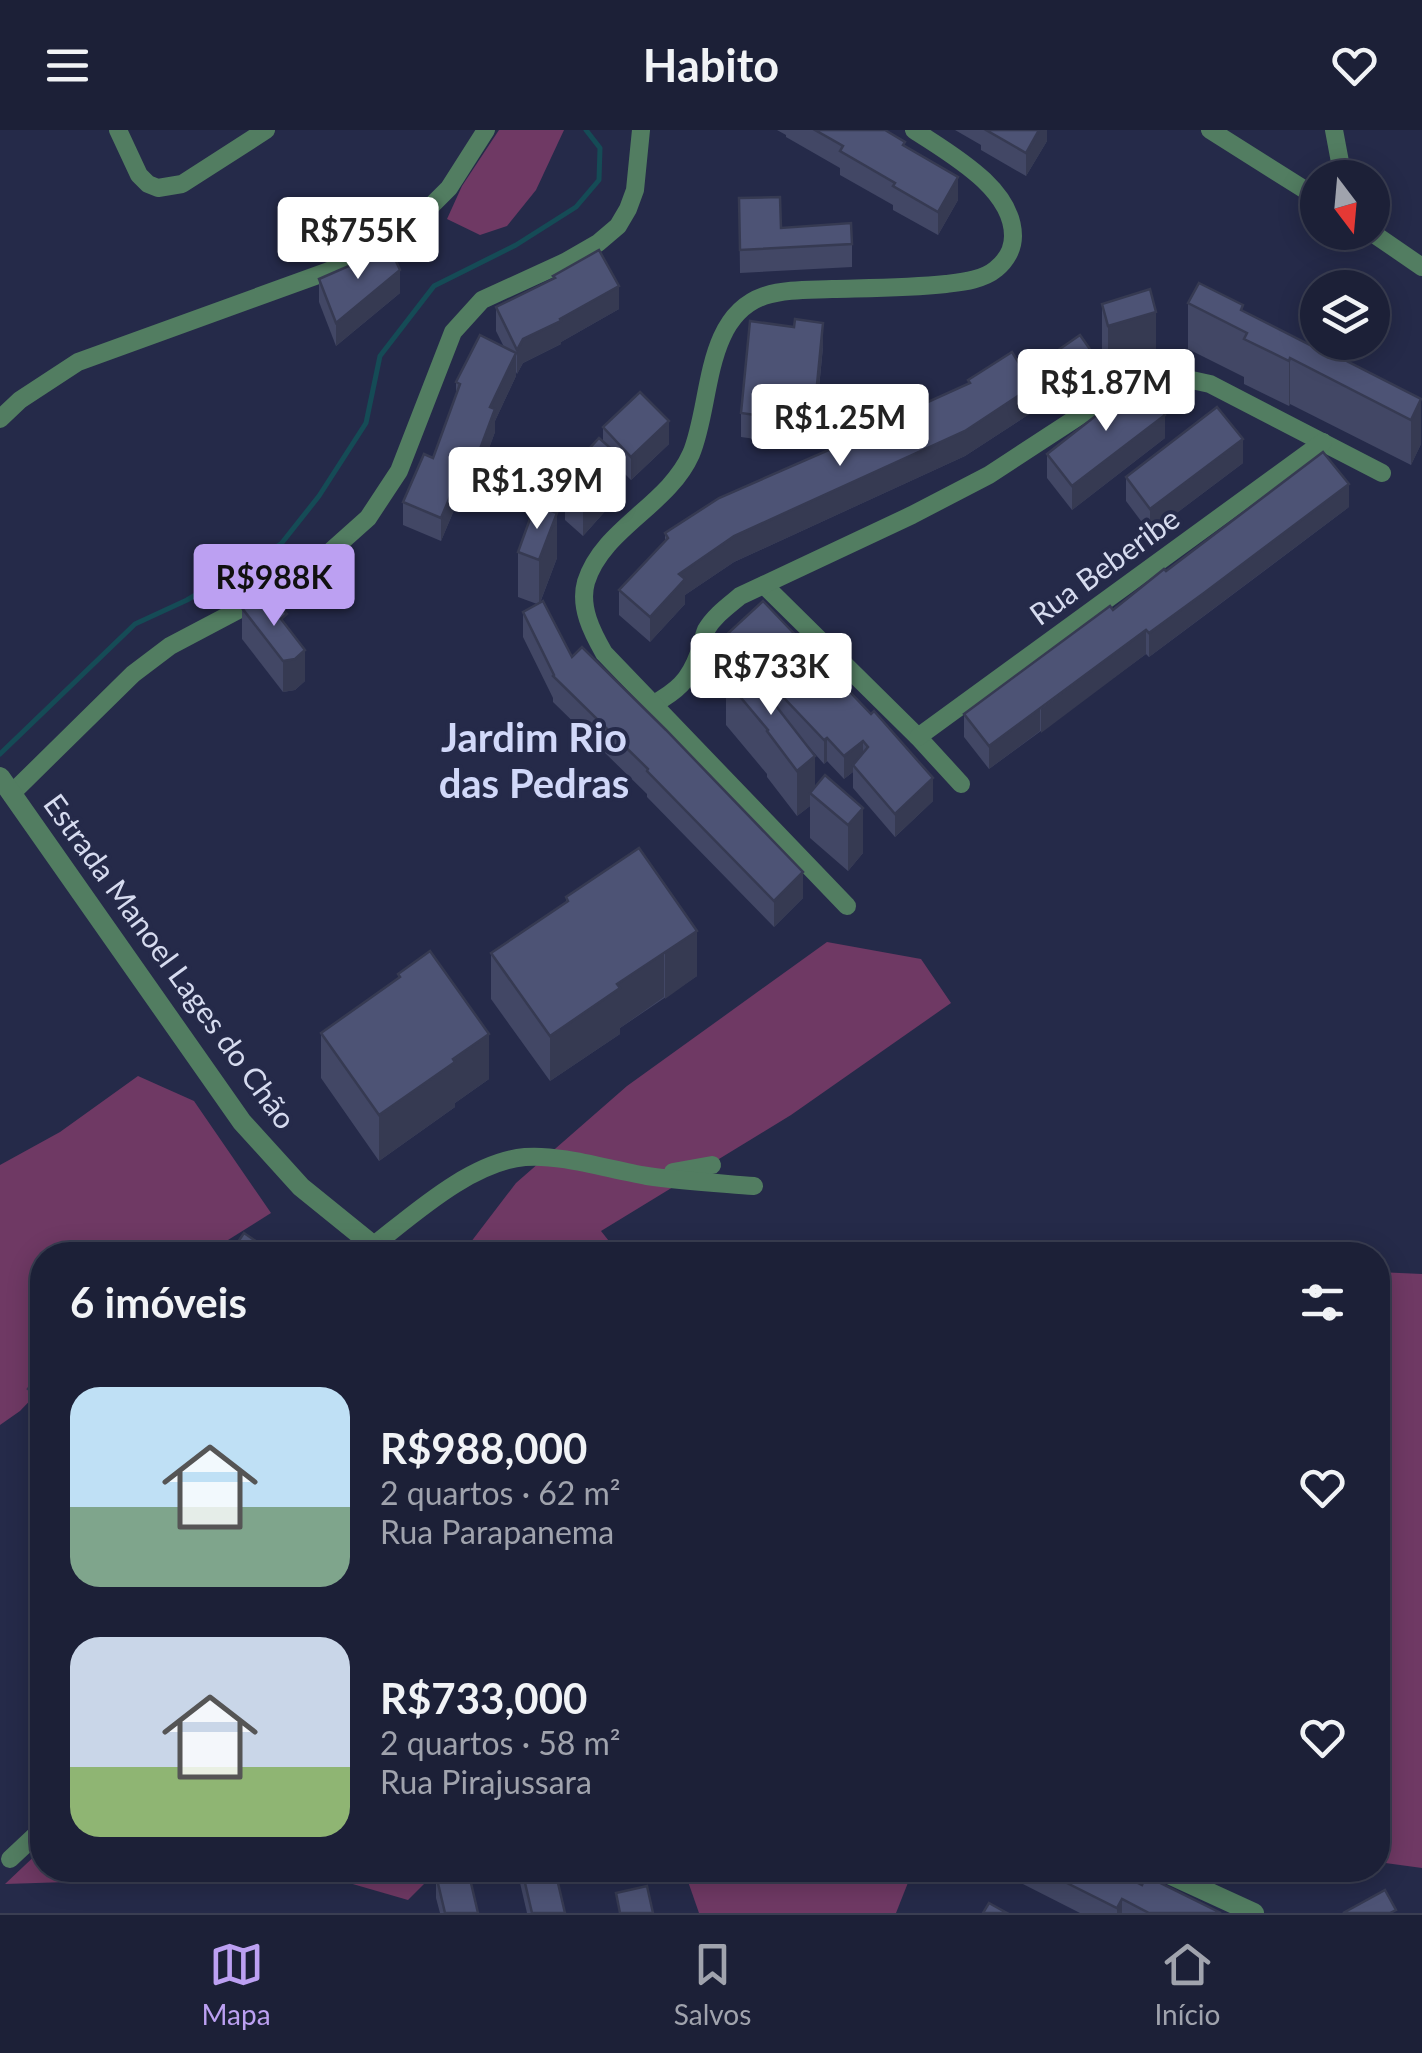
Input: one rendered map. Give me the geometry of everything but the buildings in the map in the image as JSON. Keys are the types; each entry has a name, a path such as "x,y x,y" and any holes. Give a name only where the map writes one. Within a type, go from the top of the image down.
{"street":[{"path":"118,130 138,176 158,188 182,184 266,130"},
{"path":"0,419 20,400 78,362 329,271 374,246 421,216 449,188 486,130"},
{"path":"6,786 170,646 312,568 368,518 399,471 453,332 482,300 564,262 598,243 618,226 634,190 641,130"},
{"path":"848,906 604,654 591,630 585,586 597,556 672,483 689,459 701,428 719,340 740,311 762,297 793,290 968,281 996,270 1010,252 1013,239 1009,210 964,163 914,130"},
{"path":"1210,130 1300,187"},
{"path":"1334,130 1340,160"},
{"path":"1390,245 1422,266"},
{"path":"652,705 686,680 706,631 719,613 740,596 989,475 1114,394 1150,381 1178,377 1210,384 1382,472"},
{"name":"Rua Beberibe","path":"918,738 1323,442"},
{"path":"764,585 961,784"},
{"name":"Estrada Manoel Lages do Chão","path":"6,786 242,1122 301,1187 370,1242"},
{"path":"388,1242 425,1205 478,1172 525,1157 647,1176 754,1186"},
{"path":"647,1176 712,1165"},
{"path":"10,1860 30,1841"},
{"path":"1186,1882 1254,1913"}],"shaded area":[{"path":"499,130 564,130 536,190 507,226 480,235 447,219 462,186"},
{"path":"827,942 921,959 951,1003 791,1115 601,1231 610,1242 471,1242 516,1183 627,1086"},
{"path":"138,1076 194,1101 271,1213 225,1242 30,1242 30,1401 0,1425 0,1165 60,1132"},
{"path":"1390,1273 1422,1274 1422,1868 1390,1864"},
{"path":"30,1860 30,1882 68,1882 5,1884"},
{"path":"346,1882 426,1882 408,1900"},
{"path":"688,1882 908,1882 896,1913 699,1913"}],"waterway":[{"path":"0,754 135,624 187,600 281,544 319,496 366,423 380,356 434,286 516,245 576,207 599,180 600,148 586,130"}],"district":[{"name":"Jardim Rio das Pedras","path":"534,761"}]}
